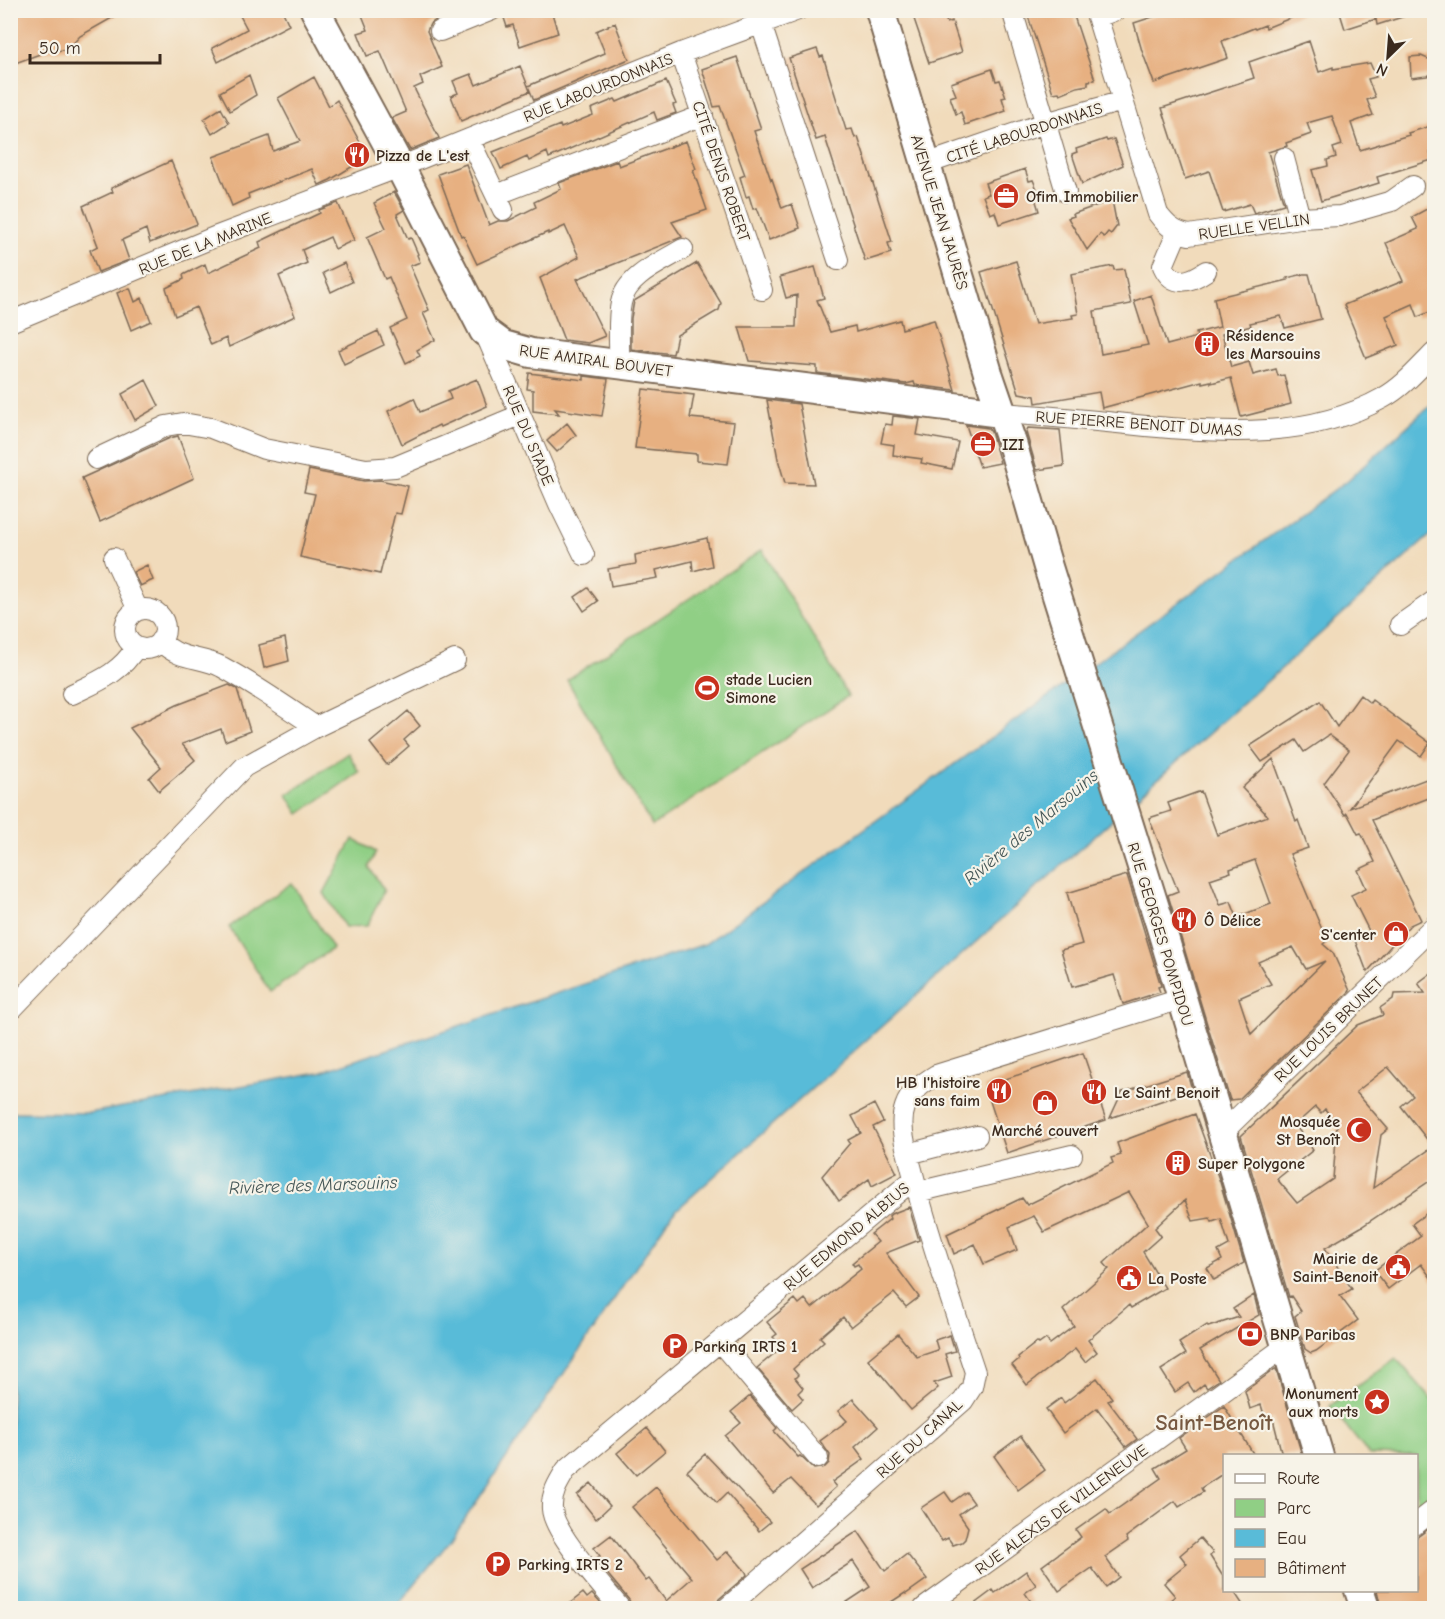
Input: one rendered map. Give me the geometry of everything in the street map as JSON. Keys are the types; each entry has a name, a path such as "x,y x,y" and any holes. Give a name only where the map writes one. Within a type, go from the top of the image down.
{"main road":[{"name":"RUE AMIRAL BOUVET","path":"315,10 400,167 484,331 503,345 516,350 1001,413"},
{"name":"AVENUE JEAN JAURÈS","path":"879,10 1001,413"},
{"name":"RUE GEORGES POMPIDOU","path":"1001,413 1182,999 1319,1454"},
{"path":"1360,1592 1365,1608"}],"street":[{"path":"440,31 492,10"},
{"name":"RUE LABOURDONNAIS","path":"400,167 681,53 798,10"},
{"path":"1012,10 1065,192"},
{"name":"RUELLE VELLIN","path":"1116,10 1096,14 1158,214 1166,225 1177,232 1189,235 1299,218 1340,216 1392,201 1413,186"},
{"path":"761,24 838,260"},
{"name":"CITÉ DENIS ROBERT","path":"681,53 762,290"},
{"name":"CITÉ LABOURDONNAIS","path":"926,164 1045,123 1123,101"},
{"path":"469,139 499,202 703,115"},
{"path":"1284,158 1299,218"},
{"name":"RUE DE LA MARINE","path":"10,322 217,236 400,167"},
{"path":"1177,232 1163,266 1166,274 1180,281 1188,280 1206,271"},
{"path":"619,364 621,303 627,289 637,277 683,249"},
{"name":"RUE DU STADE","path":"484,331 580,547"},
{"name":"RUE PIERRE BENOIT DUMAS","path":"1001,413 1218,432 1291,428 1343,415 1384,398 1402,385 1434,353"},
{"path":"96,459 166,426 183,423 211,428 264,449 366,469 381,468 395,466 520,415"},
{"path":"114,558 138,610"},
{"path":"1400,625 1434,601"},
{"path":"151,609 158,613 165,627 160,640 152,648 144,649 130,642 126,635 126,626 133,614 138,610 151,609"},
{"path":"160,640 178,655 212,663 260,688 316,727"},
{"path":"72,694 109,676 129,659 136,647"},
{"path":"12,1009 244,767 316,727 455,660"},
{"name":"RUE LOUIS BRUNET","path":"1222,1133 1434,926"},
{"name":"RUE EDMOND ALBIUS","path":"620,1608 558,1529 554,1520 553,1496 557,1483 566,1470 915,1185 902,1120 905,1107 912,1094 922,1083 936,1075 1182,999"},
{"path":"908,1154 977,1136"},
{"path":"915,1185 1072,1155"},
{"name":"RUE DU CANAL","path":"727,1608 963,1401 972,1387 975,1372 915,1185"},
{"path":"720,1342 818,1458"},
{"name":"RUE ALEXIS DE VILLENEUVE","path":"924,1608 1286,1346"},
{"path":"1418,1522 1434,1510"}],"green space":[{"name":"stade Lucien Simone","path":"762,550 848,696 652,826 567,680"},
{"path":"348,753 359,772 299,814 287,795"},
{"path":"353,839 376,852 369,867 384,890 367,926 345,927 324,893"},
{"path":"292,883 333,948 270,992 229,927"},
{"path":"1396,1358 1434,1402 1434,1498 1418,1511 1418,1454 1368,1454 1330,1406"}],"water":[{"name":"Rivière des Marsouins","path":"1434,402 1434,532 672,1214 450,1541 395,1608 11,1608 11,1112 89,1113 320,1072 705,944 1348,480"}],"building":[{"path":"10,10 126,10 80,36 67,50 48,51 10,65"},
{"path":"237,10 282,10 289,25 218,62 212,48 247,29"},
{"path":"360,10 459,10 430,24 427,31 442,67 420,77 423,84 414,88 439,138 410,150 392,118 406,112 380,51 367,56 358,33 368,30"},
{"path":"504,10 551,10 558,33 520,46 513,25 507,27 503,15"},
{"path":"919,10 942,10 947,23 952,21 962,52 929,63 912,13"},
{"path":"1026,10 1072,10 1095,80 1088,81 1088,85 1060,94 1059,92 1053,93"},
{"path":"1174,10 1308,11 1266,28 1265,25 1254,28 1222,41 1228,58 1154,83 1134,23"},
{"path":"1339,10 1414,10 1415,13 1377,25 1376,19 1345,29"},
{"path":"615,23 629,59 534,100 528,86 605,53 596,31"},
{"path":"1309,41 1319,72 1333,67 1333,69 1370,63 1376,77 1368,79 1375,97 1367,100 1373,115 1351,123 1360,150 1434,125 1434,151 1430,153 1432,160 1377,177 1379,183 1321,201 1312,170 1328,166 1327,160 1336,157 1333,148 1342,145 1332,116 1307,123 1311,134 1286,143 1287,146 1268,152 1284,204 1254,213 1250,204 1223,212 1209,171 1185,179 1162,108 1254,78 1249,62"},
{"path":"817,49 820,57 823,56 846,130 852,129 855,138 858,137 892,242 888,243 891,253 865,261 825,137 816,140 789,58"},
{"path":"1421,56 1428,59 1434,56 1434,73 1411,78 1410,57"},
{"path":"737,57 761,129 754,131 771,180 782,208 792,204 800,228 769,240 757,208 753,209 749,196 746,197 740,177 745,175 720,106 714,107 702,69"},
{"path":"520,66 530,91 461,121 451,96 458,93 453,81 471,74 476,85"},
{"path":"992,69 996,81 1000,80 1006,97 1002,98 1006,111 965,125 961,112 956,114 950,97 956,95 951,83"},
{"path":"249,75 256,95 230,111 220,92"},
{"path":"314,77 329,106 337,100 368,157 319,185 312,169 248,194 249,198 232,206 213,157 269,136 273,151 300,141 278,98"},
{"path":"666,81 676,104 673,105 676,113 657,120 654,112 549,158 547,152 529,161 527,157 501,169 493,152 560,125 561,128 593,115 591,109 615,99 617,102"},
{"path":"221,108 229,123 212,134 204,119"},
{"path":"1106,139 1107,141 1114,139 1123,165 1082,184 1072,154 1077,152 1076,149"},
{"path":"686,141 707,210 672,222 682,237 577,279 605,336 588,343 564,340 540,278 579,257 565,226 477,264 463,235 461,236 438,174 466,164 489,225 498,221 508,221 536,207 534,202 561,189 559,183 617,161 619,166"},
{"path":"171,161 197,224 150,243 146,229 122,240 129,260 98,272 90,250 98,246 83,206 113,192 111,188"},
{"path":"1025,169 1029,181 1033,180 1040,196 1035,198 1039,211 999,224 995,212 990,214 983,196 989,194 985,183"},
{"path":"394,192 404,210 397,214 408,239 411,238 418,254 420,262 410,266 429,310 423,313 435,340 417,350 420,356 406,363 390,328 407,320 389,277 385,279 367,237 386,228 374,203"},
{"path":"1112,200 1117,226 1111,234 1108,232 1104,237 1100,234 1087,250 1068,218 1074,216 1073,214"},
{"path":"338,203 354,240 335,249 330,237 302,250 307,263 279,276 295,316 229,347 226,338 211,345 196,307 175,316 166,288 184,279 183,275 205,264 208,273 261,248 259,242 320,213 319,210"},
{"path":"1434,205 1434,310 1418,317 1413,304 1386,316 1398,345 1366,358 1344,305 1403,281 1386,243 1418,229 1412,217"},
{"path":"1016,261 1035,324 1073,318 1072,315 1078,314 1071,274 1113,266 1114,270 1124,269 1131,304 1094,311 1101,354 1148,345 1134,301 1151,295 1167,345 1197,337 1196,333 1220,327 1214,298 1304,274 1309,274 1321,319 1285,328 1281,316 1250,323 1251,326 1222,334 1231,367 1249,362 1253,375 1276,369 1278,376 1284,375 1291,404 1241,417 1231,378 1211,383 1211,381 1202,383 1202,381 1102,408 1099,392 1036,403 1035,396 1019,393 981,272"},
{"path":"344,263 352,282 331,292 323,273"},
{"path":"697,263 721,303 719,310 677,335 673,354 631,349 631,318 634,301"},
{"path":"815,267 824,298 817,300 830,332 855,326 856,332 900,320 902,329 934,320 955,390 915,385 914,382 906,384 817,373 817,366 749,361 739,327 796,327 797,295 786,298 780,277"},
{"path":"130,288 135,302 142,298 151,321 131,330 117,293"},
{"path":"378,331 384,345 344,364 338,350"},
{"path":"529,373 584,380 584,376 608,379 602,416 555,409 559,414 533,411 533,390 527,389"},
{"path":"477,379 487,406 440,427 439,425 402,444 388,411 414,398 420,412 451,399 448,391"},
{"path":"146,380 159,406 135,420 122,394"},
{"path":"643,389 694,395 690,418 734,422 728,464 697,461 697,454 635,448"},
{"path":"767,400 799,404 814,484 785,483"},
{"path":"893,416 920,419 917,435 958,442 952,469 921,463 922,459 893,455 894,445 881,443 885,424 892,425"},
{"path":"567,423 576,435 557,452 547,441"},
{"path":"966,425 988,428 1000,463 980,467"},
{"path":"1028,428 1060,430 1064,466 1037,470 1026,432"},
{"path":"178,436 194,478 100,522 82,478"},
{"path":"309,470 364,481 380,480 408,486 401,514 395,513 380,574 300,557 315,494 304,492"},
{"path":"707,538 712,566 693,571 692,561 656,570 658,578 611,586 608,569 636,564 635,555"},
{"path":"147,565 153,580 140,586 133,572"},
{"path":"588,588 598,601 584,611 575,597"},
{"path":"285,638 289,661 264,668 259,645"},
{"path":"229,685 237,689 250,731 225,741 221,729 182,744 195,760 159,791 149,778 161,767 130,728 177,705"},
{"path":"1360,695 1370,703 1372,700 1430,743 1421,756 1399,741 1350,808 1434,776 1434,796 1372,820 1421,920 1410,925 1367,972 1354,938 1369,931 1351,895 1366,888 1358,870 1375,862 1361,833 1358,834 1347,813 1345,815 1324,783 1349,750 1329,735 1304,752 1296,740 1262,762 1250,746 1320,701 1337,727"},
{"path":"408,711 420,726 404,740 409,746 387,765 370,743"},
{"path":"1273,759 1308,848 1290,854 1327,941 1323,944 1333,953 1350,991 1239,1099 1230,1100 1168,895 1178,891 1149,818 1171,811 1168,803 1201,791 1217,835 1268,816 1242,788","holes":["1255,860 1271,904 1237,917 1231,902 1220,905 1210,879","1293,947 1306,969 1325,961 1251,1034 1239,998 1271,984 1258,962"]},
{"path":"1127,875 1161,986 1158,987 1160,992 1123,1004 1114,975 1072,987 1061,950 1082,944 1067,893"},
{"path":"1434,971 1434,1178 1325,1248 1352,1289 1340,1296 1358,1320 1311,1353 1305,1349 1295,1316 1301,1311 1291,1296 1289,1297 1241,1136 1358,1025 1383,1015 1380,1008 1393,999 1394,994 1425,993 1418,983","holes":["1388,1067 1413,1096 1401,1106 1433,1147 1373,1188 1381,1135 1388,1129 1356,1092","1315,1107 1321,1113 1325,1109 1337,1125 1333,1179 1297,1203 1277,1179 1313,1150 1295,1125"]},
{"name":"Marché couvert","path":"1083,1053 1106,1120 1007,1153 985,1086"},
{"path":"1187,1072 1194,1097 1191,1091 1110,1118 1122,1092"},
{"path":"874,1104 883,1122 873,1127 897,1173 872,1186 869,1179 839,1201 822,1176 850,1143 848,1140 861,1133 852,1116"},
{"path":"1195,1114 1220,1182 1244,1263 1214,1280 1207,1268 1222,1260 1218,1251 1229,1245 1221,1219 1212,1222 1210,1218 1193,1221 1185,1200 1155,1228 1161,1236 1143,1252 1165,1288 1131,1308 1129,1305 1088,1340 1097,1352 1085,1362 1075,1349 1027,1385 1012,1365 1019,1359 1018,1357 1037,1342 1039,1344 1046,1339 1050,1344 1074,1326 1063,1310 1109,1269 1104,1263 1148,1223 1129,1192 1044,1232 1034,1216 1009,1227 1017,1250 984,1264 975,1244 954,1254 947,1234 1022,1198 1027,1205 1113,1163 1111,1158 1121,1155 1117,1143"},
{"path":"909,1207 919,1240 886,1253 919,1297 906,1307 894,1293 851,1327 843,1317 820,1337 824,1341 793,1369 798,1375 795,1378 803,1388 798,1393 803,1399 792,1409 757,1368 782,1347 773,1337 777,1334 767,1322 795,1299 799,1304 805,1299 812,1308 861,1269 858,1264 854,1266 852,1263 878,1242 871,1234 890,1219 891,1214"},
{"name":"Mairie de Saint-Benoit","path":"1434,1208 1434,1282 1421,1264 1388,1289 1374,1271 1421,1236 1412,1224"},
{"path":"1254,1295 1259,1315 1200,1350 1219,1380 1207,1388 1204,1384 1194,1392 1188,1383 1175,1392 1161,1370 1186,1354 1179,1343 1207,1325 1208,1327 1239,1317 1233,1309"},
{"path":"898,1334 917,1357 938,1350 935,1340 950,1335 955,1351 945,1354 952,1377 934,1383 938,1388 911,1410 868,1359"},
{"path":"1276,1369 1302,1454 1282,1454 1273,1419 1266,1421 1261,1405 1250,1409 1245,1391"},
{"path":"1097,1378 1112,1398 1108,1401 1137,1439 1126,1447 1097,1408 1063,1433 1046,1409 1061,1398 1064,1403"},
{"path":"750,1396 777,1428 774,1431 798,1457 800,1456 814,1469 825,1467 829,1463 830,1455 820,1441 847,1421 838,1411 853,1399 878,1427 855,1447 864,1459 832,1482 836,1487 816,1505 791,1479 773,1493 725,1436 741,1423 731,1412"},
{"path":"1224,1406 1253,1454 1223,1454 1223,1474 1201,1488 1203,1492 1179,1507 1175,1501 1126,1537 1128,1541 1105,1557 1119,1577 1106,1587 1092,1568 1059,1591 1042,1566 1081,1537 1076,1530 1106,1509 1110,1514 1161,1478 1155,1468 1186,1449 1179,1438"},
{"path":"647,1428 665,1451 636,1475 617,1453"},
{"path":"1021,1436 1045,1470 1018,1490 994,1456"},
{"path":"705,1454 770,1522 759,1531 727,1493 717,1503 687,1471"},
{"path":"591,1483 610,1506 596,1519 577,1495"},
{"path":"656,1487 717,1560 728,1551 746,1572 747,1575 719,1599 715,1608 632,1608 629,1600 595,1559 600,1556 594,1548 611,1535 646,1581 649,1579 666,1601 692,1578 632,1507"},
{"path":"945,1492 952,1502 966,1492 974,1503 959,1514 968,1527 965,1539 953,1545 948,1538 942,1541 921,1508"},
{"path":"1434,1525 1434,1608 1381,1608 1377,1592 1418,1592 1418,1537"},
{"path":"858,1531 885,1571 907,1554 927,1579 882,1608 838,1608 870,1587 853,1561 812,1588 800,1569"},
{"path":"1200,1538 1213,1553 1210,1556 1223,1576 1223,1592 1234,1592 1245,1608 1161,1608 1175,1596 1164,1583 1187,1564 1180,1555"},
{"path":"1026,1571 1036,1585 1025,1593 1032,1603 1024,1608 969,1608 993,1590 995,1593"},
{"path":"583,1593 587,1598 592,1594 605,1608 564,1608"}],"place":[{"name":"Pizza de L'est","path":"357,155"},
{"name":"Ofim Immobilier","path":"1006,196"},
{"name":"Résidence les Marsouins","path":"1207,344"},
{"name":"IZI","path":"983,444"},
{"name":"stade Lucien Simone","path":"707,688"},
{"name":"Ô Délice","path":"1184,920"},
{"name":"S'center","path":"1396,934"},
{"name":"HB l'histoire sans faim","path":"999,1091"},
{"name":"Le Saint Benoit","path":"1094,1092"},
{"name":"Marché couvert","path":"1045,1103"},
{"name":"Mosquée St Benoît","path":"1359,1130"},
{"name":"Super Polygone","path":"1178,1163"},
{"name":"Mairie de Saint-Benoit","path":"1398,1267"},
{"name":"La Poste","path":"1129,1278"},
{"name":"BNP Paribas","path":"1250,1334"},
{"name":"Parking IRTS 1","path":"675,1346"},
{"name":"Monument aux morts","path":"1377,1402"},
{"name":"Parking IRTS 2","path":"498,1564"}],"district":[{"name":"Saint-Benoît","path":"1214,1422"}]}
